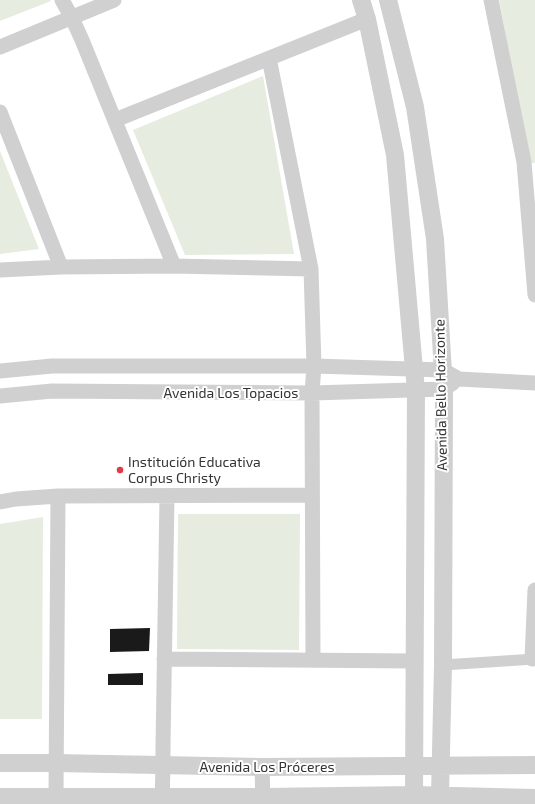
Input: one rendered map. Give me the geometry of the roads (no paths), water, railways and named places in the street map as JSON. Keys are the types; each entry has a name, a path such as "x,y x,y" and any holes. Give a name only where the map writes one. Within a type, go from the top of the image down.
{"street":[{"path":"62,0 72,18 115,120 174,266"},
{"path":"0,47 114,0"},
{"name":"Avenida Bello Horizonte","path":"361,0 367,19 394,155 416,390 414,795"},
{"name":"Avenida Bello Horizonte","path":"388,0 416,115 435,239 444,389 443,665 440,796"},
{"path":"491,0 524,162 530,170 535,295"},
{"path":"115,120 367,19"},
{"path":"269,58 311,269 314,366 312,393 313,659"},
{"path":"0,112 60,268"},
{"path":"0,270 174,266 311,269"},
{"path":"52,366 52,391"},
{"name":"Avenida Los Topacios","path":"0,371 52,366 314,366 443,370 459,379 535,383"},
{"path":"444,389 459,379"},
{"name":"Avenida Los Topacios","path":"0,396 52,391 312,393 444,389"},
{"path":"0,502 16,499 58,496 312,495"},
{"path":"56,797 58,496"},
{"path":"162,800 167,496"},
{"path":"443,665 533,659 535,590"},
{"path":"164,658 415,661"},
{"name":"Avenida Los Próceres","path":"0,763 262,767 441,767 535,765"},
{"path":"262,767 264,800"},
{"name":"Avenida Los Próceres","path":"0,797 264,800 414,795 535,798"}],"place":[{"name":"Institución Educativa Corpus Christy","path":"120,470"}]}
